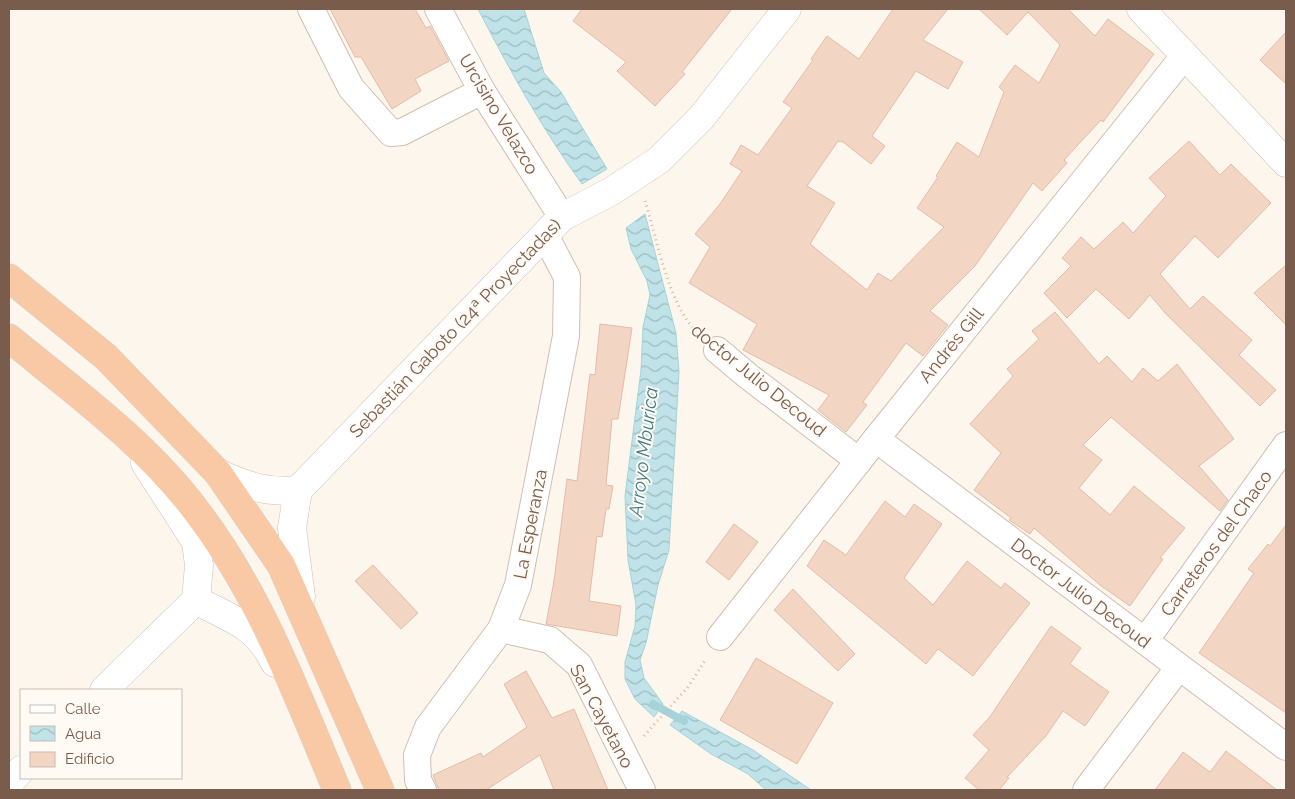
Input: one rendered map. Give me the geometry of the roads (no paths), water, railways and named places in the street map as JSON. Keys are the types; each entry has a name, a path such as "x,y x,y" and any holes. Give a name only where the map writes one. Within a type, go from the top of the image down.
{"highway":[{"path":"9,278 106,357 218,473 281,565 380,790"},
{"path":"9,338 134,441 198,512 233,564 277,646 337,790"}],"street":[{"path":"311,9 351,88 391,132 402,132 482,91"},
{"name":"Urcisino Velazco","path":"438,9 553,226"},
{"name":"Sebastián Gaboto (24ª Proyectadas)","path":"298,490 553,226 659,160 701,118 787,9"},
{"path":"1141,9 1286,163"},
{"name":"Andrés Gill","path":"720,637 876,439 1185,55"},
{"name":"La Esperanza","path":"423,790 418,780 417,755 428,726 501,630 518,585 566,336 567,277 553,226"},
{"name":"doctor Julio Decoud","path":"717,350 859,461"},
{"name":"Doctor Julio Decoud","path":"876,439 1286,747"},
{"path":"105,689 196,600 199,565 196,542 148,470 134,441"},
{"name":"Carreteros del Chaco","path":"1145,641 1286,445"},
{"path":"218,473 256,489 276,492 298,490 292,528 293,554 305,621"},
{"path":"196,600 252,629 269,651 275,665 294,686"},
{"name":"San Cayetano","path":"501,630 550,640 579,665 642,790"},
{"path":"1086,790 1179,666"},
{"path":"9,782 20,771"}],"water":[{"path":"478,9 524,9 544,73 561,92 607,169 582,184 553,142"},
{"path":"645,214 676,333 679,372 669,550 658,585 646,643 640,660 644,678 663,704 654,717 635,699 625,679 625,662 635,626 636,605 628,560 625,496 641,370 643,327 650,295 647,281 631,249 626,228"},
{"path":"682,711 753,750 811,790 766,790 748,774 711,754 670,725"}],"waterway":[{"name":"Arroyo Mburica","path":"653,704 684,721"}]}
